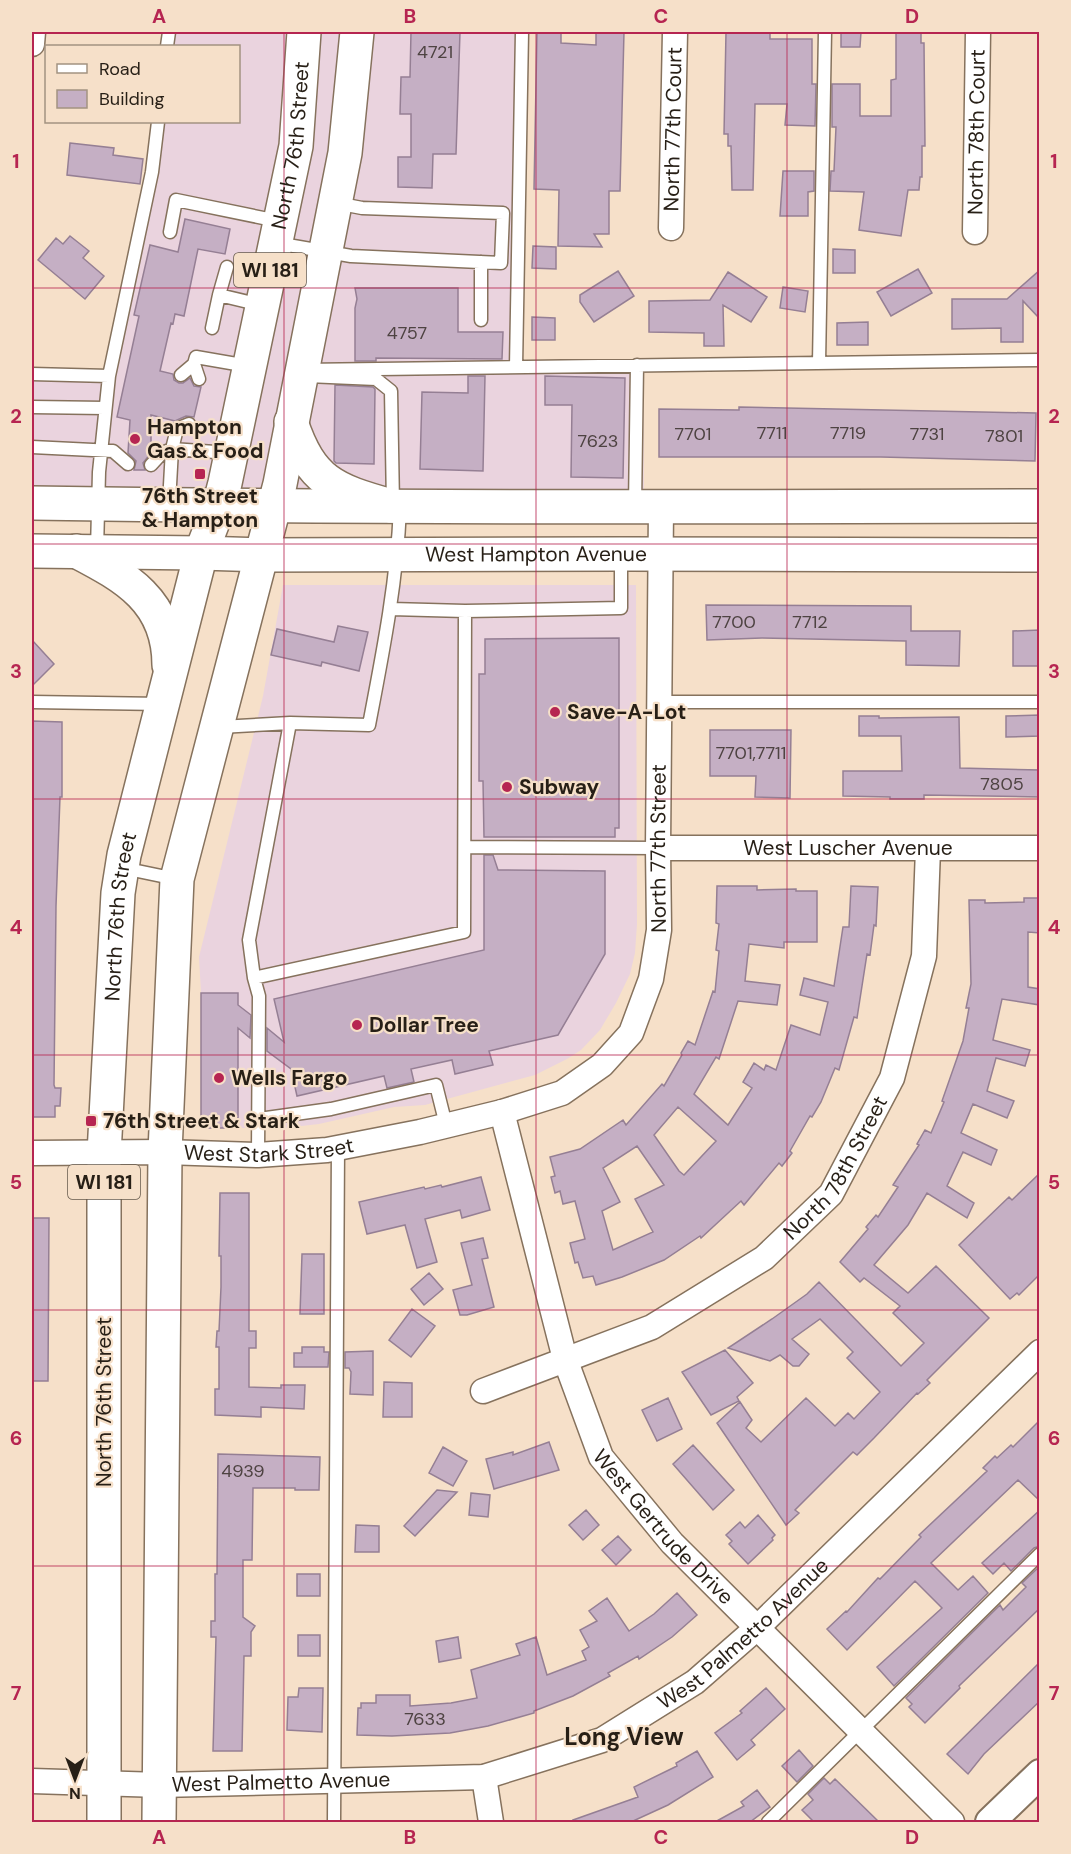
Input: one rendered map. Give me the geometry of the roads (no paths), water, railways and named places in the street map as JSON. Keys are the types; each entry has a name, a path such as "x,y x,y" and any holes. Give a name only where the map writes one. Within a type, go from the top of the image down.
{"main road":[{"name":"North 76th Street","path":"104,1822 104,1154 117,892 201,553 219,506 231,453 296,146 304,32"},
{"name":"WI 181","path":"159,1822 165,1152 177,879 274,506 345,153 357,32"},
{"path":"291,422 308,459 327,482 356,496 395,506"},
{"path":"32,502 219,506 1040,506"},
{"name":"West Hampton Avenue","path":"32,551 261,555 1040,555"},
{"path":"86,552 128,580 163,625 168,642 166,694"}],"street":[{"path":"32,44 33,32"},
{"name":"North 77th Court","path":"671,228 675,32"},
{"name":"North 78th Court","path":"975,232 978,32"},
{"name":"North 77th Street","path":"502,1112 562,1093 602,1065 631,1033 651,979 659,930 662,554 648,507"},
{"name":"West Luscher Avenue","path":"658,848 1040,848"},
{"name":"North 78th Street","path":"565,1359 652,1326 764,1258 831,1194 892,1078 924,956 928,849"},
{"name":"West Stark Street","path":"32,1153 165,1152 258,1155 338,1148 420,1132 502,1112"},
{"name":"West Gertrude Drive","path":"502,1112 565,1359 601,1457 672,1543 952,1822"},
{"name":"West Palmetto Avenue","path":"32,1781 160,1785 484,1777 602,1740 695,1682 758,1628 1040,1352"},
{"path":"483,1391 565,1359"},
{"path":"990,1822 1040,1774"},
{"path":"484,1777 491,1822"}],"lane":[{"path":"516,367 522,32"},
{"path":"819,363 825,32"},
{"path":"86,552 98,504 107,451 105,408 109,376 152,172 158,123"},
{"path":"170,232 176,200 277,232 325,253 501,263 503,213 362,208 335,203"},
{"path":"481,262 481,320"},
{"path":"212,328 227,267"},
{"path":"219,295 262,305"},
{"path":"181,375 194,364 196,357 249,366"},
{"path":"301,373 516,367 1040,360"},
{"path":"194,364 199,379"},
{"path":"637,365 648,507"},
{"path":"216,727 290,723 369,725 391,609 398,555 391,391 376,379 301,373"},
{"path":"32,374 109,376"},
{"path":"32,407 105,408"},
{"path":"151,465 162,451 174,425 189,424"},
{"path":"32,447 128,450"},
{"path":"107,451 128,464"},
{"path":"162,451 231,453"},
{"path":"162,451 169,505"},
{"path":"391,609 465,611 621,608 621,554"},
{"path":"254,978 464,932 465,611"},
{"path":"32,702 166,694"},
{"path":"660,702 1040,702"},
{"path":"258,1155 259,996 249,940 290,723"},
{"path":"465,847 658,848"},
{"path":"122,868 177,879"},
{"path":"259,1119 331,1109 436,1085 446,1125"},
{"path":"334,1822 338,1148"},
{"path":"768,1822 1040,1554"}],"place":[{"name":"Hampton Gas & Food","path":"135,439"},
{"name":"76th Street & Hampton","path":"200,474"},
{"name":"Save-A-Lot","path":"555,712"},
{"name":"Subway","path":"507,787"},
{"name":"Dollar Tree","path":"357,1025"},
{"name":"Wells Fargo","path":"219,1078"},
{"name":"76th Street & Stark","path":"91,1121"}],"district":[{"name":"Long View","path":"624,1737"}]}
